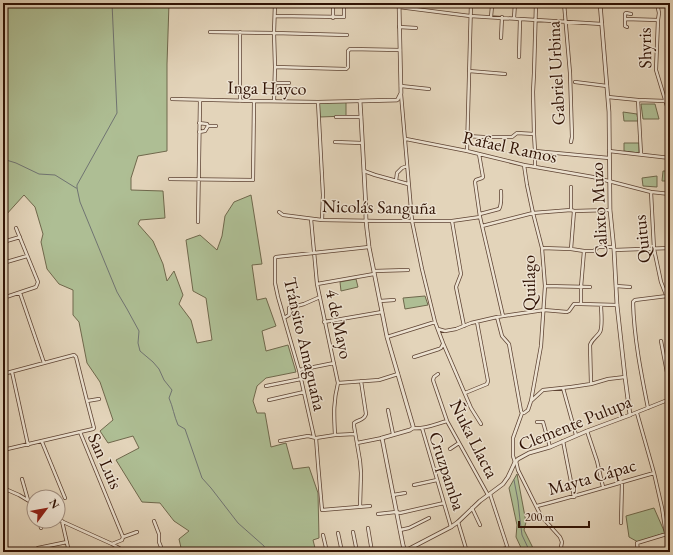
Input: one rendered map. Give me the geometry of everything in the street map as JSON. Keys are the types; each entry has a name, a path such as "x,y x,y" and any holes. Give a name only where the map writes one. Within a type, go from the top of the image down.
{"street":[{"path":"274,101 275,3"},
{"path":"333,3 333,18"},
{"path":"467,151 471,3"},
{"path":"514,18 515,3"},
{"path":"535,166 533,92 536,3"},
{"name":"Gabriel Urbina","path":"564,3 571,78 571,142"},
{"name":"Calixto Muzo","path":"600,3 608,97 610,210 617,305 630,415"},
{"name":"Shyris","path":"657,3 659,13 656,70 670,116"},
{"path":"275,16 344,18 344,4"},
{"path":"481,424 465,393 438,329 422,269 412,221 401,93 399,5 470,16 602,24"},
{"path":"492,6 492,17"},
{"path":"627,27 625,26 625,14 631,14"},
{"path":"501,38 502,18"},
{"path":"519,57 520,18"},
{"path":"625,19 658,20"},
{"path":"400,27 416,28"},
{"path":"210,32 347,35"},
{"path":"240,32 240,101"},
{"path":"275,67 346,69 348,67 348,52 350,49 400,50"},
{"path":"469,71 505,74"},
{"path":"575,82 607,86"},
{"path":"274,83 289,83"},
{"path":"401,86 428,89"},
{"path":"357,443 382,438 410,430 412,428 412,423 387,337 369,247 365,220 366,209 360,117 360,101 396,100 401,93"},
{"path":"608,97 665,101"},
{"name":"Inga Hayco","path":"172,99 318,102 360,101"},
{"path":"198,222 200,100"},
{"path":"638,100 641,154"},
{"path":"170,179 252,180 254,101"},
{"path":"318,102 323,195 322,220"},
{"path":"336,117 360,117"},
{"path":"199,123 207,124 208,126 216,126"},
{"path":"199,132 205,131 208,126"},
{"path":"467,136 512,137 517,133 534,134"},
{"name":"Rafael Ramos","path":"406,139 467,151 524,165 593,177 651,192 670,194"},
{"path":"335,142 362,143"},
{"path":"609,151 670,158"},
{"path":"535,152 609,158"},
{"path":"479,154 483,176 475,182 482,226 502,316"},
{"name":"Quilago","path":"524,165 532,213 542,248 545,286 541,346 531,401"},
{"path":"396,181 397,173 402,168 407,166"},
{"path":"364,171 408,184"},
{"path":"571,187 571,249"},
{"name":"Nicolás Sanguña","path":"279,212 283,214 322,220 452,220 480,215 499,209 501,207 501,191"},
{"name":"Quitus","path":"651,192 654,249 661,282 670,305"},
{"path":"482,226 532,213 572,210 610,210"},
{"name":"4 de Mayo","path":"311,219 317,284 338,383 334,409 335,435"},
{"path":"452,220 461,274 456,287 464,326"},
{"path":"3,298 36,287 38,284 16,228"},
{"path":"3,242 20,237"},
{"path":"314,253 369,247"},
{"path":"542,248 594,251 598,247 613,249 670,248"},
{"path":"581,304 584,251"},
{"name":"Tránsito Amaguaña","path":"314,253 276,257 275,283 299,370 315,438 322,510 360,507"},
{"path":"3,263 27,256"},
{"path":"317,284 374,272 408,270"},
{"path":"545,286 590,287"},
{"path":"616,286 630,287"},
{"path":"20,293 44,363"},
{"path":"648,408 638,355 633,302 636,300 667,296"},
{"path":"284,318 289,315 289,308 304,304 320,297"},
{"path":"380,301 394,300"},
{"path":"438,329 445,331 497,317 544,310 567,312 573,304 617,305"},
{"path":"591,384 590,345 601,328 601,305"},
{"path":"324,322 382,312"},
{"path":"497,317 502,336 509,344 522,413 513,438 513,456 518,470 542,516 560,537 562,542 560,552"},
{"path":"387,337 436,322"},
{"path":"465,393 487,384 488,382 477,322"},
{"path":"662,341 670,388"},
{"path":"414,357 439,349 443,343"},
{"path":"3,374 75,356 94,427 93,429 80,432"},
{"path":"299,370 334,363"},
{"path":"12,372 28,445"},
{"path":"338,383 379,380 398,374"},
{"name":"Ñuka Llacta","path":"438,374 433,380 447,421 489,494 508,552"},
{"path":"522,413 528,410 531,401 543,390 571,388 608,379 625,377"},
{"path":"266,386 301,379"},
{"path":"361,381 366,414 364,419 354,423 354,426 361,473 360,507 370,506"},
{"path":"563,388 576,435"},
{"path":"269,400 304,392"},
{"path":"87,401 99,399"},
{"name":"Clemente Pulupa","path":"406,551 458,522 472,508 505,482 516,461 529,453 550,447 576,435 670,399"},
{"path":"388,410 394,434"},
{"path":"637,412 654,473 666,534"},
{"path":"422,428 447,421"},
{"path":"537,422 543,422 550,447"},
{"path":"563,428 573,425"},
{"name":"Cruzpamba","path":"412,428 422,428 451,527"},
{"path":"587,431 597,461 603,487"},
{"name":"San Luis","path":"3,450 80,432 123,537"},
{"path":"280,441 308,436 315,438 355,434"},
{"path":"382,438 396,512 406,551"},
{"path":"563,441 574,497"},
{"path":"42,442 61,489"},
{"path":"450,449 459,443"},
{"name":"Mayta Cápac","path":"537,506 574,497 603,487 654,473"},
{"path":"22,479 26,493"},
{"path":"414,485 437,480"},
{"path":"621,523 622,482"},
{"path":"3,488 26,499"},
{"path":"393,495 405,493"},
{"path":"378,514 400,513 444,503"},
{"path":"472,508 480,525"},
{"path":"400,530 409,528 430,518"},
{"path":"154,521 163,552"},
{"name":"Cruzpamba","path":"458,522 466,552"},
{"path":"66,523 126,552"},
{"path":"368,528 372,552"},
{"path":"64,529 69,552"},
{"path":"112,544 122,540 123,537 137,532"},
{"path":"353,532 357,552"},
{"path":"338,533 342,552"},
{"path":"638,552 636,543 670,533"},
{"path":"323,534 327,552"},
{"path":"38,548 67,542"},
{"path":"493,552 507,548"}],"green space":[{"path":"3,3 169,3 167,151 138,156 131,178 131,190 163,191 165,218 140,220 138,224 153,241 163,264 167,281 174,271 183,295 179,304 191,320 197,343 212,340 206,298 193,291 186,240 200,235 217,250 222,236 225,216 234,202 251,195 262,264 252,265 257,300 266,298 276,326 262,331 266,351 288,345 296,372 266,378 257,386 253,401 257,413 265,413 271,447 286,443 293,469 309,467 318,493 319,538 313,540 316,552 182,552 179,539 189,531 174,521 160,503 142,502 116,460 139,448 133,436 108,443 100,431 113,420 100,382 87,363 79,322 73,315 73,290 59,284 47,269 41,242 43,234 35,207 24,195 5,216 3,215"},
{"path":"346,102 346,116 320,117 319,103"},
{"path":"641,104 655,104 659,119 643,119"},
{"path":"623,112 637,114 638,121 624,121"},
{"path":"624,143 639,143 639,153 624,151"},
{"path":"663,171 670,171 670,181 662,181"},
{"path":"657,176 657,187 643,186 642,178"},
{"path":"356,279 358,287 341,291 340,282"},
{"path":"425,296 428,305 405,309 403,298"},
{"path":"517,474 526,522 524,530 535,552 523,552 516,537 517,525 509,488"},
{"path":"654,508 665,533 638,542 629,537 626,516"}],"waterway":[{"path":"77,188 77,185 117,113 112,3"},
{"path":"3,159 16,163 39,174 55,175 76,188"},
{"path":"77,188 80,202 117,292 139,331 138,343 140,351 159,369 164,380 172,390 169,398 175,418 178,425 185,429 202,478 238,523 264,546 267,552"},
{"path":"514,480 522,535 530,552"}]}
